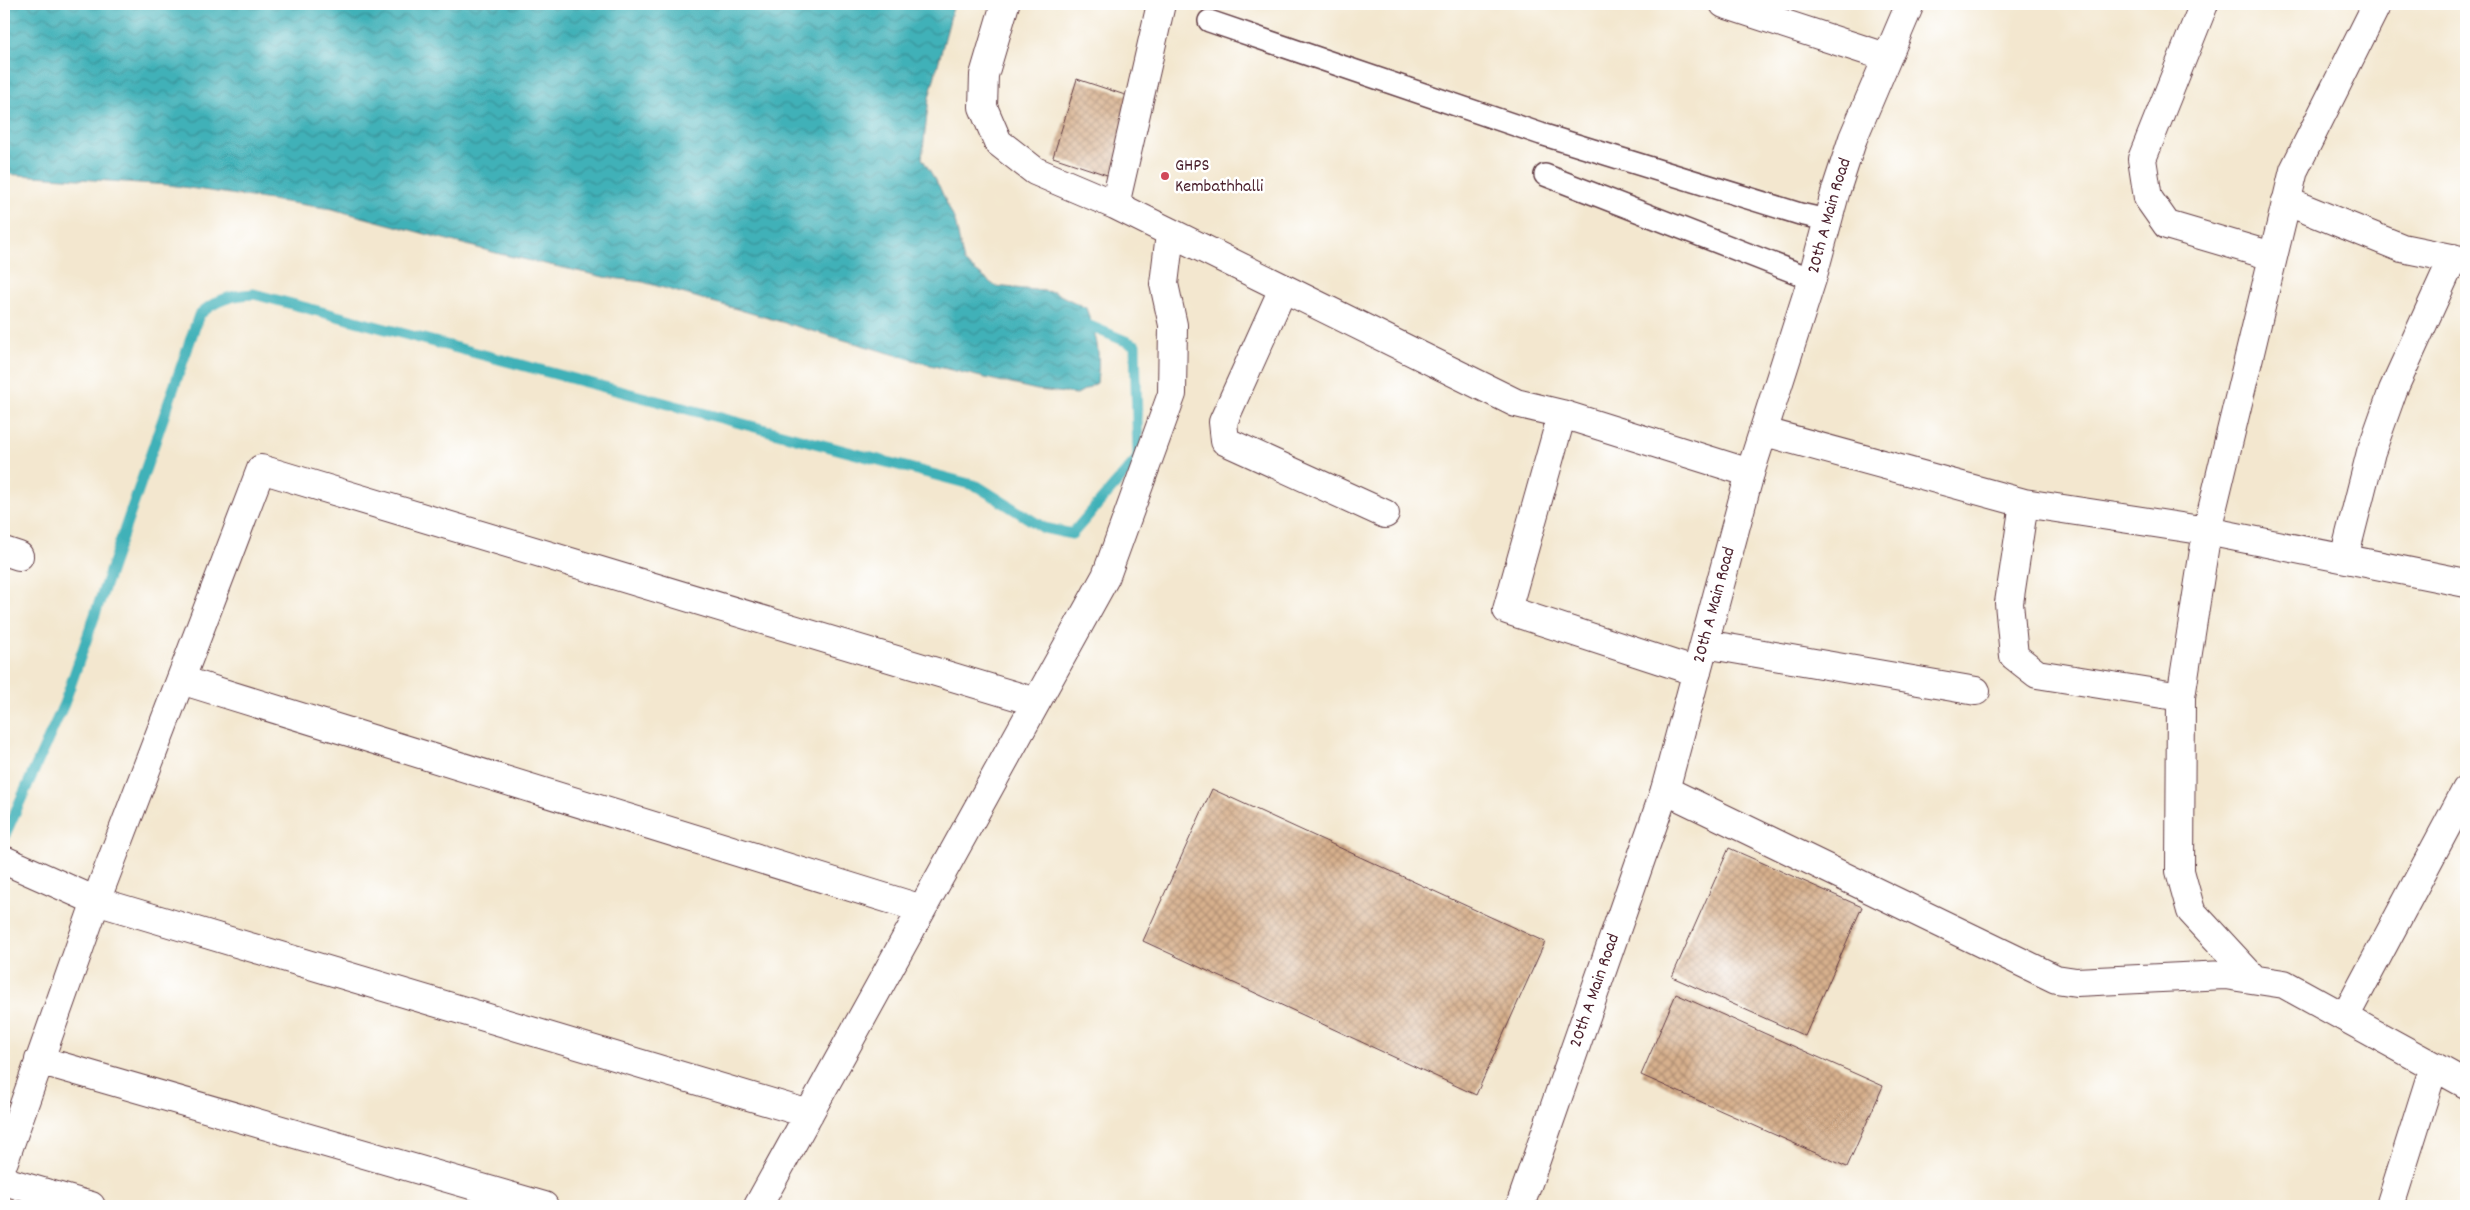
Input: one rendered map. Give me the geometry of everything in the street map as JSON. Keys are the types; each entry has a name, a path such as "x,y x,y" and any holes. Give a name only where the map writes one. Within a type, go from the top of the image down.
{"street":[{"path":"1005,4 984,75 983,107 998,142 1035,171 1115,205 1170,234 1516,403 1562,414 1750,473"},
{"path":"1115,205 1161,4"},
{"path":"1724,4 1886,57"},
{"name":"20th A Main Road","path":"1520,1206 1665,790 1750,473 1812,279 1827,220 1853,138 1910,4"},
{"path":"2204,4 2142,159 2148,198 2166,225 2272,256"},
{"path":"2254,979 2191,911 2180,871 2181,697 2207,531 2294,170 2377,4"},
{"path":"2286,201 2402,248 2459,260 2393,390 2371,452 2344,558"},
{"path":"758,1206 1106,576 1172,394 1173,325 1164,284 1170,234"},
{"path":"1283,289 1223,422 1225,441 1385,514"},
{"path":"1562,414 1507,610 1697,672"},
{"path":"1764,432 2024,503 2207,531 2466,583"},
{"path":"4,1161 96,901 261,470 1036,702"},
{"path":"2024,503 2009,603 2014,656 2037,674 2181,697"},
{"path":"1705,644 1976,691"},
{"path":"180,680 922,909"},
{"path":"1665,790 2056,979 2076,982 2225,975 2284,984 2466,1084"},
{"path":"2345,1017 2466,790"},
{"path":"4,860 96,901 809,1114"},
{"path":"39,1060 544,1206"},
{"path":"2390,1206 2434,1066"},
{"path":"4,1181 91,1206"}],"lane":[{"path":"1209,21 1541,134 1800,214 1827,220"},
{"path":"1545,175 1812,279"}],"water":[{"path":"4,4 954,4 929,98 922,158 939,186 955,221 964,262 995,286 1054,292 1086,308 1097,345 1099,362 1097,383 1077,394 1037,390 934,366 643,282 604,277 500,254 332,209 169,185 4,174"}],"building":[{"path":"1077,79 1137,99 1113,177 1053,157"},
{"path":"1212,789 1545,942 1476,1095 1143,941"},
{"path":"1729,848 1862,907 1805,1036 1672,977"},
{"path":"1676,994 1883,1086 1847,1167 1641,1075"}],"waterway":[{"path":"4,837 64,704 199,315 217,302 231,297 254,294 977,486 1044,528 1072,534 1138,458 1135,345 1078,321"}],"place":[{"name":"GHPS Kembathhalli","path":"1165,176"}]}
